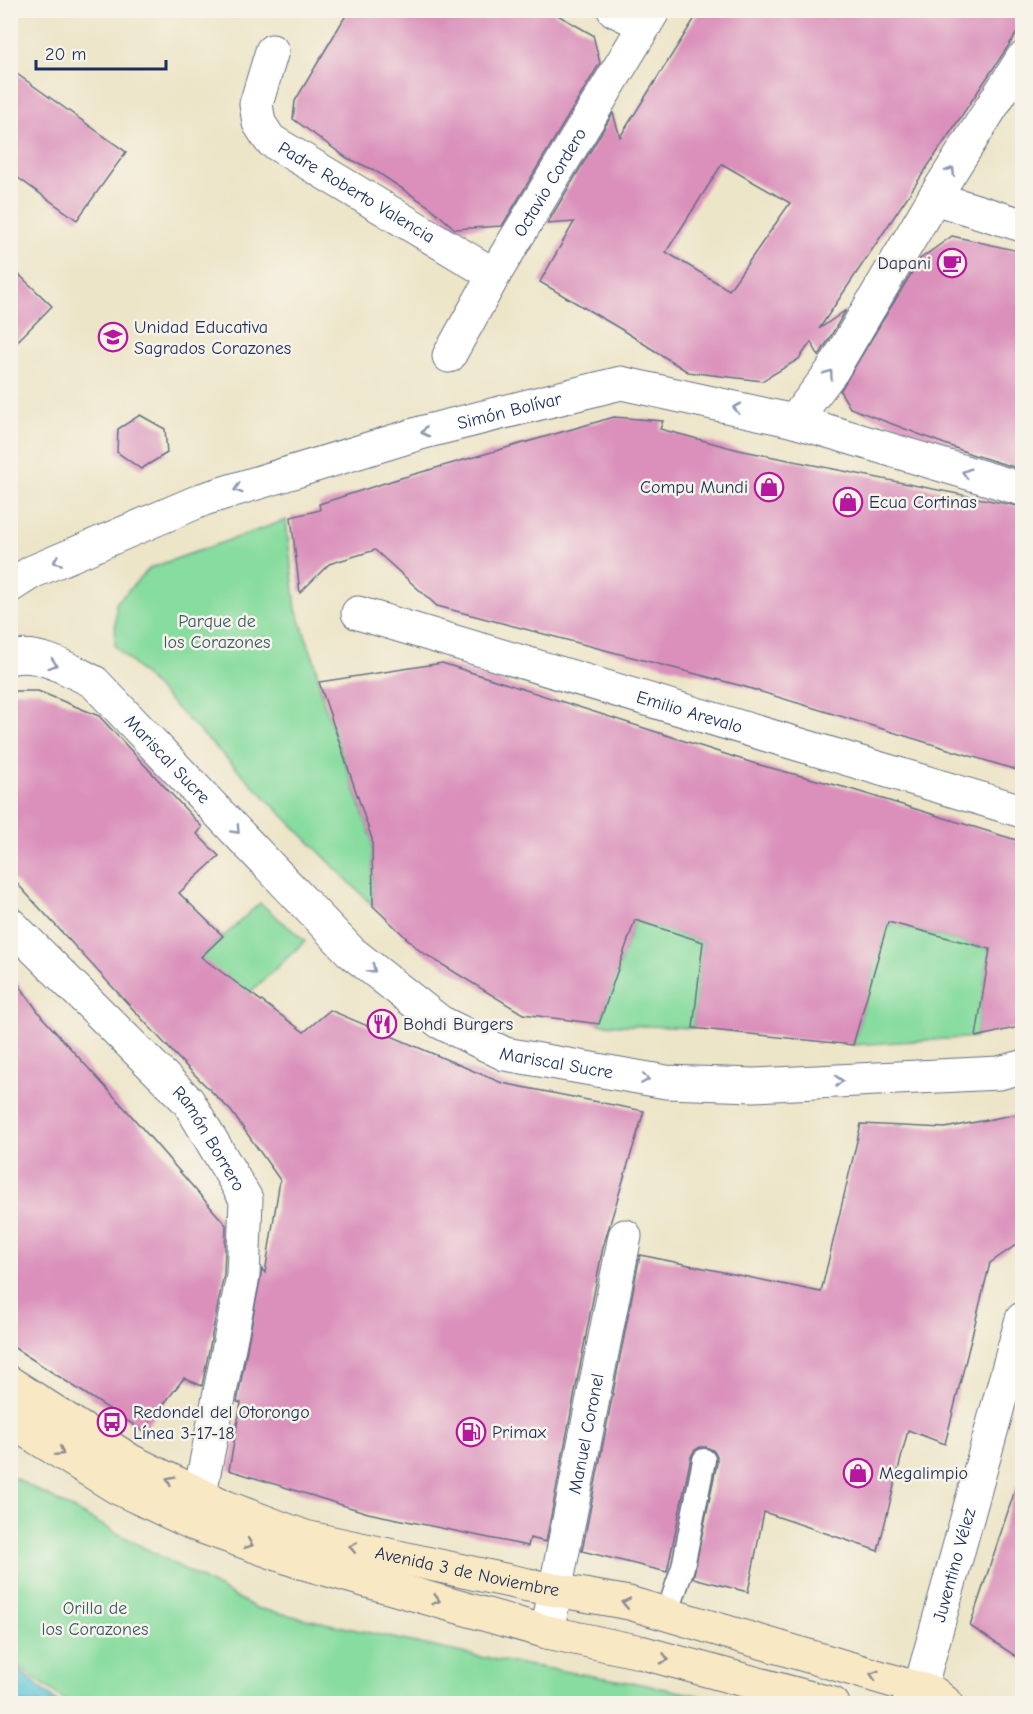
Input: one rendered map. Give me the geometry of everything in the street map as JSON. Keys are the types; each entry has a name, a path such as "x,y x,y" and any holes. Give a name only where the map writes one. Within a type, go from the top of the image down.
{"street":[{"path":"614,10 649,18"},
{"name":"Octavio Cordero","path":"448,356 494,275 649,18"},
{"name":"Padre Roberto Valencia","path":"272,51 256,104 260,123 270,140 494,275"},
{"path":"794,421 832,371 934,198 1023,59"},
{"path":"934,198 1023,225"},
{"name":"Simón Bolívar","path":"10,586 32,572 204,499 424,432 621,383 794,421 1023,489"},
{"name":"Emilio Arevalo","path":"358,613 1023,811"},
{"name":"Mariscal Sucre","path":"10,658 22,655 59,664 94,681 351,952 440,1022 505,1054 666,1082 754,1085 999,1073 1023,1067"},
{"name":"Ramón Borrero","path":"10,924 188,1101 246,1199 243,1276 197,1509"},
{"name":"Manuel Coronel","path":"547,1632 626,1236"},
{"name":"Juventino Vélez","path":"926,1699 1023,1319"},
{"name":"Avenida 3 de Noviembre","path":"10,1383 131,1461 197,1509 300,1562 547,1632 640,1652 833,1704"},
{"name":"Avenida 3 de Noviembre","path":"10,1421 116,1487 197,1509 226,1507 305,1537 528,1585 629,1603 926,1699"}],"lane":[{"path":"667,1614 683,1567 704,1460"}],"green space":[{"name":"Parque de los Corazones","path":"286,520 296,609 315,663 323,701 372,839 373,906 115,646 116,603 150,568"},
{"path":"260,903 305,941 179,1059 139,1014"},
{"path":"635,920 703,942 693,1028 599,1024"},
{"path":"887,923 990,949 976,1037 853,1045"},
{"name":"Orilla de los Corazones","path":"11,1476 256,1608 485,1658 641,1684 735,1703 69,1703 11,1661"}],"water":[{"path":"11,1663 58,1703 11,1703"}],"building":[{"path":"349,10 549,10 593,35 600,63 502,226 455,229 430,207 374,170 347,158 293,119 295,101"},
{"path":"700,10 1023,10 1023,24 819,329 846,310 819,356 811,342 799,359 762,381 688,372 540,282 574,222 547,224 613,113 620,137","holes":["722,164 790,203 729,290 666,252"]},
{"path":"10,69 126,152 77,220 10,172"},
{"path":"952,236 1023,252 1023,470 971,454 850,408 840,391 920,259"},
{"path":"10,266 52,306 10,349"},
{"path":"140,415 165,429 167,453 141,469 117,452 118,429"},
{"path":"614,417 663,421 660,429 739,450 1023,507 1023,772 742,686 437,606 375,550 329,564 300,593 291,517 320,510 319,504 394,480"},
{"path":"442,663 756,764 847,788 1023,842 1023,1026 976,1037 990,949 888,922 853,1045 693,1028 703,942 635,920 599,1024 523,1014 420,951 373,906 372,839 319,682"},
{"path":"10,691 38,691 99,716 202,827 197,834 219,856 179,893 223,936 201,957 304,1032 330,1010 502,1083 644,1111 603,1247 546,1542 530,1538 528,1546 368,1513 229,1470 241,1403 237,1402 262,1269 265,1273 280,1180 231,1111 179,1059 10,876"},
{"path":"10,972 42,1017 226,1225 224,1274 202,1386 184,1378 143,1431 10,1345"},
{"path":"1023,1113 1023,1240 990,1263 945,1444 908,1430 878,1551 764,1512 748,1592 693,1578 717,1463 717,1456 713,1450 700,1447 691,1457 667,1572 582,1551 640,1255 821,1292 861,1124 945,1128"},
{"path":"1016,1487 1023,1488 1023,1661 970,1626"}],"place":[{"name":"Dapani","path":"952,263"},
{"name":"Unidad Educativa Sagrados Corazones","path":"113,337"},
{"name":"Compu Mundi","path":"769,487"},
{"name":"Ecua Cortinas","path":"848,502"},
{"name":"Bohdi Burgers","path":"382,1024"},
{"name":"Redondel del Otorongo Línea 3-17-18","path":"112,1422"},
{"name":"Primax","path":"471,1432"},
{"name":"Megalimpio","path":"858,1473"}]}
